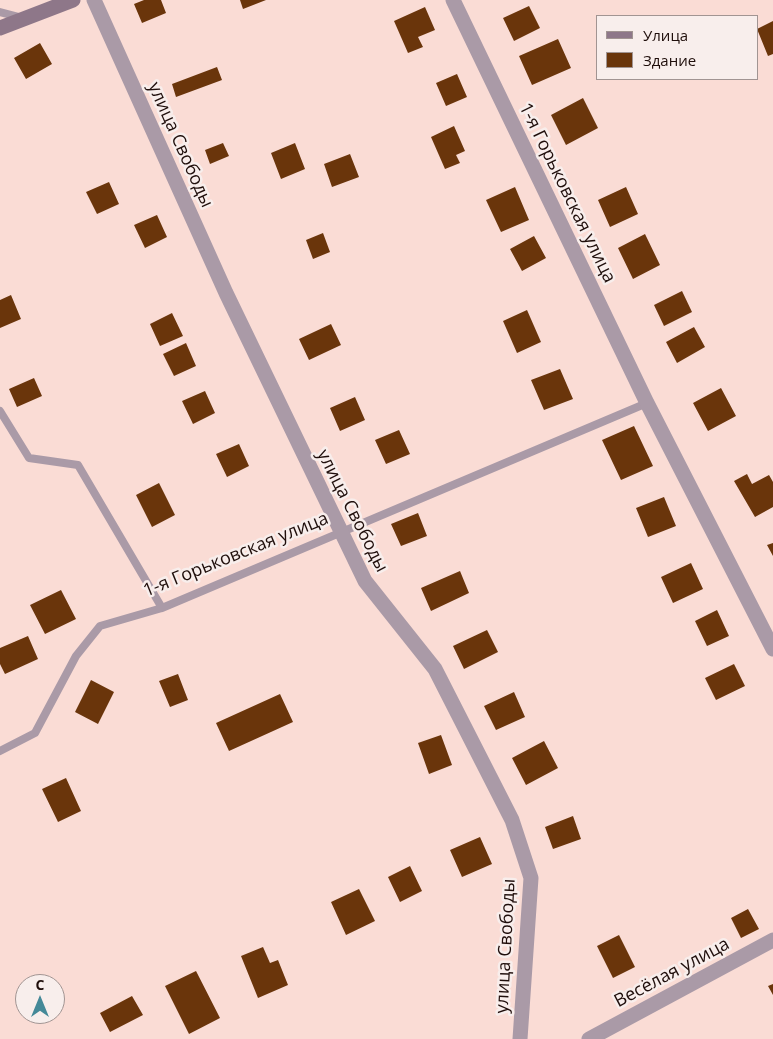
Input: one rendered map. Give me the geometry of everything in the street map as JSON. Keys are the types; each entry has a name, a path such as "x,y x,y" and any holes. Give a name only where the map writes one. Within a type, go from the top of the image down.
{"street":[{"path":"0,28 73,0"},
{"name":"улица Свободы","path":"94,0 226,293 365,581 435,669 512,820 531,878 520,1039"},
{"name":"1-я Горьковская улица","path":"453,0 647,402 773,649"},
{"name":"Весёлая улица","path":"589,1039 773,940"}],"lane":[{"path":"0,12 27,19"},
{"name":"1-я Горьковская улица","path":"0,751 35,733 76,656 100,626 162,608 647,402"},
{"path":"0,411 29,458 78,465 162,608"}],"building":[{"path":"144,0 161,0 166,13 142,23 134,4"},
{"path":"240,0 266,0 243,9"},
{"path":"529,6 540,28 514,41 503,18"},
{"path":"425,7 435,30 418,37 423,47 408,53 394,21"},
{"path":"773,21 773,54 768,56 758,28"},
{"path":"558,39 571,68 532,85 519,56"},
{"path":"40,43 52,64 26,79 14,58"},
{"path":"217,67 222,80 176,97 172,84"},
{"path":"457,74 467,97 446,106 436,83"},
{"path":"583,98 598,128 566,145 551,115"},
{"path":"454,126 465,151 456,155 460,163 445,169 431,137"},
{"path":"223,143 229,156 210,164 205,150"},
{"path":"295,143 305,169 281,179 271,153"},
{"path":"350,154 359,177 332,187 324,164"},
{"path":"109,182 119,204 97,214 86,192"},
{"path":"515,187 529,220 501,232 486,200"},
{"path":"626,187 638,214 610,227 598,200"},
{"path":"157,215 167,237 145,248 134,225"},
{"path":"323,233 330,252 313,259 306,240"},
{"path":"645,234 660,265 633,279 618,248"},
{"path":"534,236 546,258 522,271 510,249"},
{"path":"682,291 692,312 664,326 654,305"},
{"path":"11,295 21,319 0,328 0,300"},
{"path":"527,310 541,342 517,353 503,321"},
{"path":"172,313 183,336 160,346 150,324"},
{"path":"331,324 341,345 309,360 299,339"},
{"path":"694,327 705,347 677,363 666,342"},
{"path":"186,343 196,366 174,376 163,354"},
{"path":"560,369 573,399 544,410 531,380"},
{"path":"34,378 42,396 17,407 9,389"},
{"path":"721,388 736,416 708,431 693,403"},
{"path":"205,391 215,413 193,424 182,401"},
{"path":"355,397 365,420 340,431 330,408"},
{"path":"634,426 653,466 621,480 602,440"},
{"path":"399,430 410,454 386,464 375,440"},
{"path":"239,444 249,466 227,477 216,454"},
{"path":"747,474 752,484 769,475 773,482 773,507 755,517 734,481"},
{"path":"159,483 175,515 152,527 136,495"},
{"path":"664,497 676,526 648,537 636,508"},
{"path":"418,513 427,536 401,546 391,524"},
{"path":"773,543 773,556 767,545"},
{"path":"691,563 703,589 673,603 661,577"},
{"path":"460,571 469,593 431,611 421,588"},
{"path":"61,590 76,619 45,634 30,605"},
{"path":"717,610 729,636 707,646 695,621"},
{"path":"487,630 498,652 464,669 453,646"},
{"path":"28,636 38,659 5,674 0,664 0,648"},
{"path":"734,664 745,686 716,700 705,678"},
{"path":"178,674 188,700 170,707 159,681"},
{"path":"91,680 114,692 98,724 75,712"},
{"path":"514,692 525,717 496,730 484,706"},
{"path":"280,694 293,722 229,751 216,723"},
{"path":"441,735 452,765 429,774 418,743"},
{"path":"544,741 558,768 526,785 512,758"},
{"path":"66,778 81,811 58,822 42,789"},
{"path":"573,816 581,839 553,849 545,827"},
{"path":"480,837 492,864 462,877 450,850"},
{"path":"410,866 422,891 400,902 388,877"},
{"path":"359,889 375,921 346,935 331,902"},
{"path":"748,909 759,929 741,938 731,918"},
{"path":"619,935 635,967 613,978 597,946"},
{"path":"263,947 270,963 278,960 288,985 258,998 241,956"},
{"path":"196,971 220,1018 189,1034 165,986"},
{"path":"773,984 773,995 768,986"},
{"path":"132,996 143,1015 110,1032 100,1013"}]}
